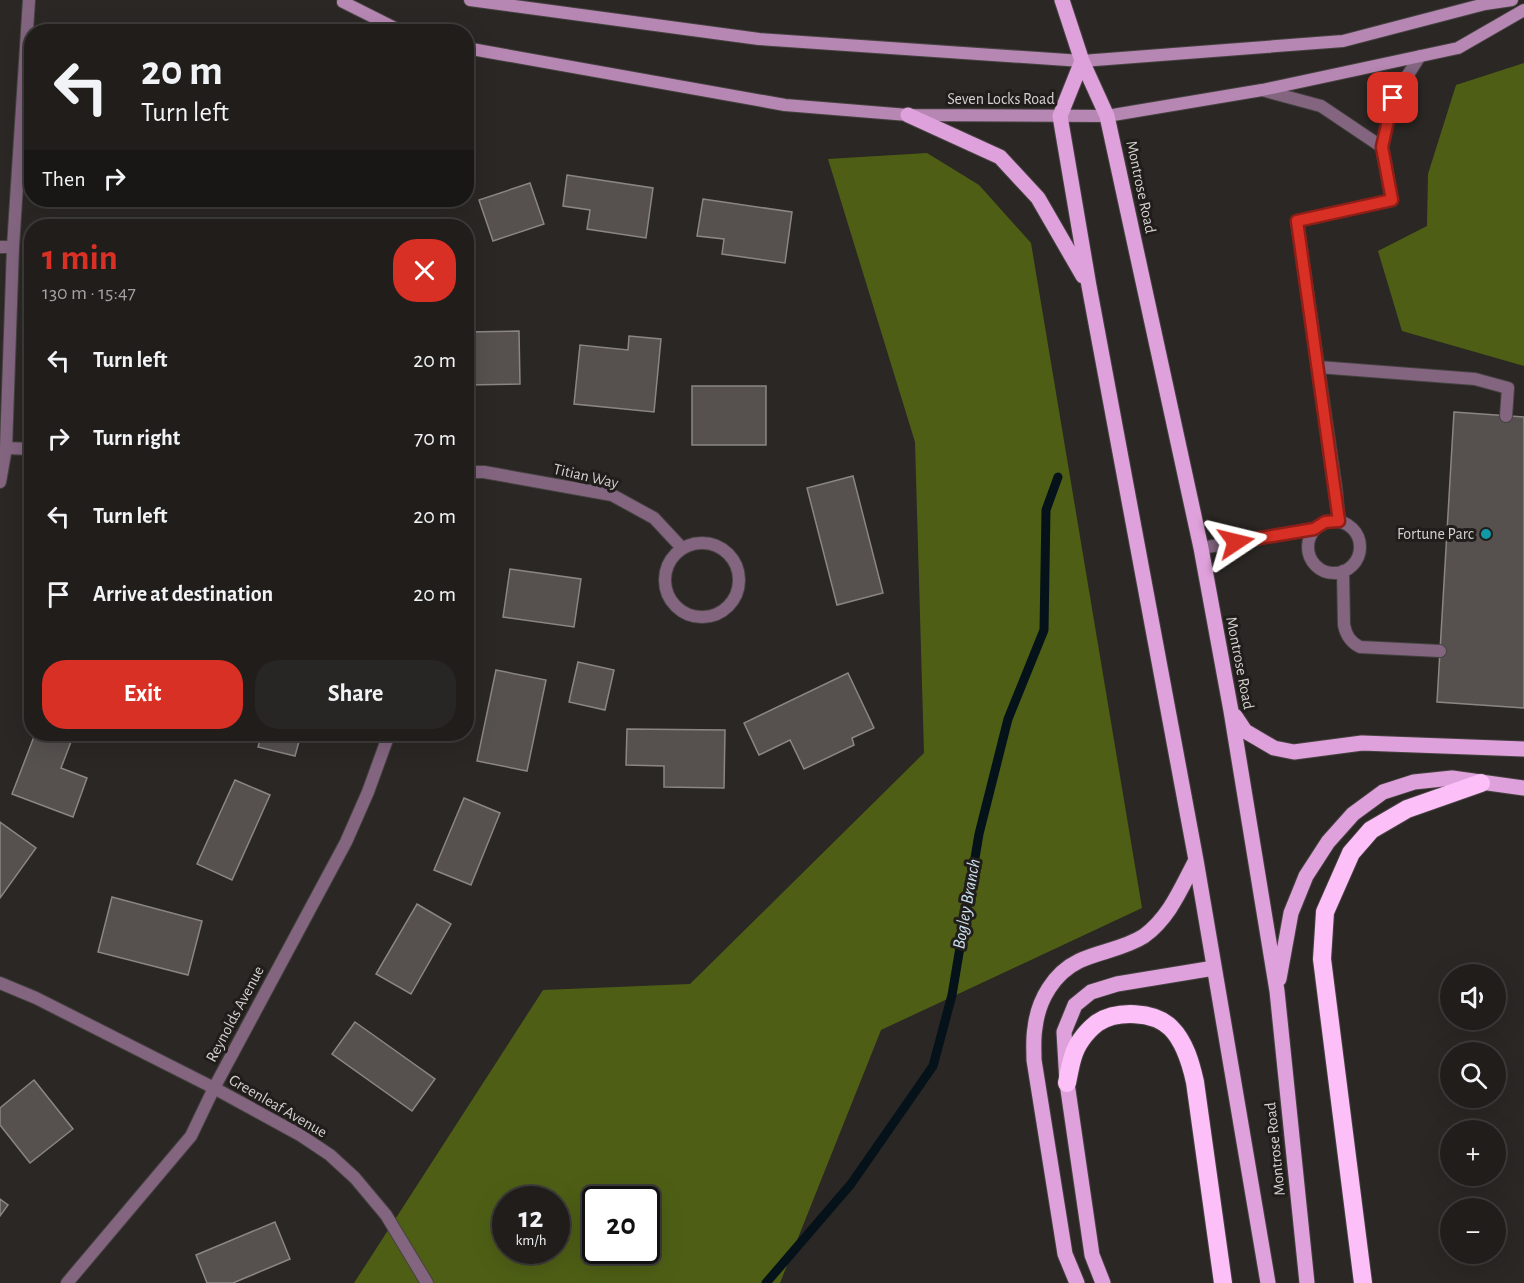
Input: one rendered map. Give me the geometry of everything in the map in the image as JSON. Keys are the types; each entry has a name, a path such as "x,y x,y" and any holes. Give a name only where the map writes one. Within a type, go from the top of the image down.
{"highway":[{"path":"1363,1283 1322,959 1325,912 1351,853 1371,830 1407,809 1481,783"},
{"path":"1067,1083 1072,1059 1080,1041 1098,1023 1123,1014 1150,1015 1170,1028 1190,1058 1195,1082 1223,1283"}],"main road":[{"path":"338,1 360,0"},
{"path":"470,0 759,39 1082,61 1342,41 1485,4 1512,0"},
{"name":"Montrose Road","path":"1062,0 1082,61 1107,116 1200,548 1231,711 1277,991 1307,1283"},
{"path":"338,1 386,24"},
{"name":"Seven Locks Road","path":"474,49 785,105 908,116 1107,116 1262,90 1458,48 1524,9"},
{"path":"1060,116 1082,61"},
{"path":"908,116 1000,158 1038,198 1089,286"},
{"name":"Montrose Road","path":"1060,116 1089,286 1196,860 1268,1283"},
{"path":"1231,711 1245,731 1274,748 1294,752 1362,743 1524,749"},
{"path":"1277,991 1291,913 1306,876 1328,842 1353,814 1383,792 1414,782 1452,778 1524,788"},
{"path":"1077,1283 1065,1254 1034,1060 1035,1028 1043,996 1060,974 1079,961 1120,948 1144,936 1167,915 1196,860"},
{"path":"1103,1283 1092,1255 1067,1083 1064,1032 1076,1005 1091,992 1118,984 1214,968"}],"street":[{"path":"27,24 29,0"},
{"path":"0,482 6,447 6,248 24,54"},
{"path":"1339,521 1297,221 1392,200 1382,147 1393,98 1420,56"},
{"path":"1262,90 1321,106 1382,147"},
{"path":"1318,368 1475,379 1508,388 1506,416"},
{"path":"6,447 24,448"},
{"name":"Titian Way","path":"474,472 612,495 654,518 682,548"},
{"path":"1200,548 1314,529 1325,522 1339,521 1350,525 1360,539 1361,548 1355,564 1343,571 1331,573 1322,571 1310,558 1307,550 1308,541 1314,529"},
{"path":"693,543 717,545 727,551 734,561 739,571 740,583 731,605 722,613 699,618 678,609 670,600 665,589 667,566 682,548 693,543"},
{"path":"1343,571 1344,625 1346,633 1354,644 1360,647 1440,651"},
{"name":"Reynolds Avenue","path":"67,1283 191,1136 214,1088 346,842 368,792 386,741"},
{"name":"Greenleaf Avenue","path":"0,983 214,1088 300,1135 330,1155 355,1178 386,1215 427,1283"}],"green space":[{"path":"1524,63 1524,366 1402,331 1378,251 1427,226 1428,174 1456,85"},
{"path":"927,153 979,185 1031,243 1142,908 881,1030 780,1283 354,1283 543,990 690,984 924,753 915,442 828,159"}],"building":[{"path":"567,175 653,188 646,238 587,229 590,210 563,206"},
{"path":"530,183 544,224 493,241 479,200"},
{"path":"703,199 792,212 785,263 722,254 724,239 697,236"},
{"path":"519,331 520,384 474,385 474,332"},
{"path":"629,336 661,339 654,412 574,404 580,345 628,350"},
{"path":"692,386 766,386 766,445 692,445"},
{"name":"Fortune Parc","path":"1454,412 1524,417 1524,708 1437,702"},
{"path":"853,476 883,593 837,605 807,488"},
{"path":"510,569 581,579 574,627 503,617"},
{"path":"578,662 614,670 605,710 569,702"},
{"path":"496,670 546,680 527,771 477,761"},
{"path":"848,673 874,728 852,738 854,745 804,769 790,740 759,755 744,723"},
{"path":"627,729 725,730 724,788 664,787 664,766 626,765"},
{"path":"32,741 71,741 61,768 87,778 73,817 12,794"},
{"path":"260,741 299,741 295,756 258,747"},
{"path":"235,780 270,795 232,880 197,864"},
{"path":"464,798 500,813 471,885 434,870"},
{"path":"0,822 36,848 0,898"},
{"path":"112,897 202,921 188,975 98,952"},
{"path":"417,904 451,924 411,994 376,974"},
{"path":"355,1022 435,1079 412,1111 332,1054"},
{"path":"34,1080 73,1129 30,1163 0,1125 0,1108"},
{"path":"0,1199 8,1205 0,1216"},
{"path":"275,1222 290,1259 233,1283 207,1283 196,1255"}],"waterway":[{"name":"Bogley Branch","path":"766,1283 851,1184 933,1066 952,995 979,834 1008,719 1044,630 1046,510 1058,477"}],"place":[{"name":"Fortune Parc","path":"1486,534"}],"route":[{"path":"1236,542 1314,529 1325,522 1339,521 1297,221 1392,200 1382,147 1393,98"}]}
